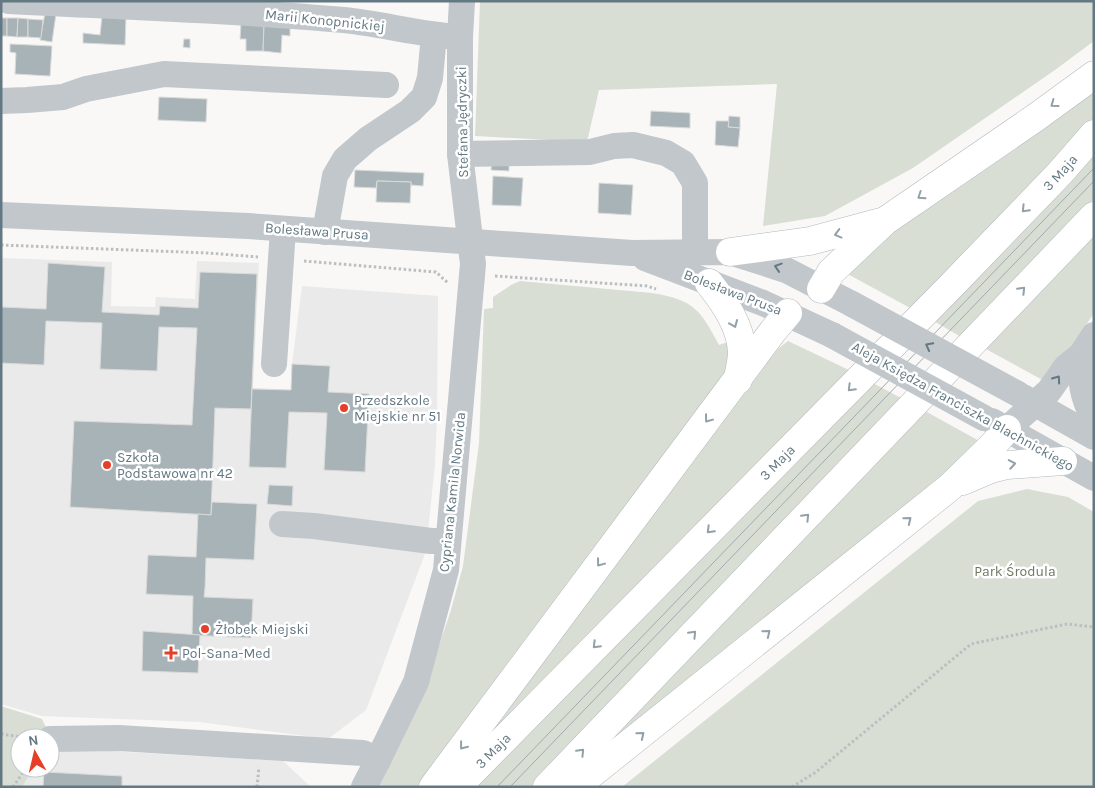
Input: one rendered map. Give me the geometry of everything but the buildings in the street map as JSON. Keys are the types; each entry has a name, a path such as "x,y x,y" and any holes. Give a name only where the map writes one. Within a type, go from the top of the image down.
{"main road":[{"path":"822,289 831,272 885,220 1035,118 1094,75"},
{"name":"3 Maja","path":"457,787 951,286 1060,173 1094,134"},
{"path":"547,787 1094,216"},
{"path":"730,252 810,241 885,220"},
{"path":"709,283 724,302 739,337 742,353 738,380"},
{"path":"433,787 788,313"},
{"path":"575,787 950,487 993,445 996,423"},
{"path":"950,487 990,470 1008,465 1063,461"}],"street":[{"name":"Marii Konopnickiej","path":"9,1 344,20 404,28 434,35 460,37"},
{"name":"Stefana Jędryczki","path":"462,1 460,37 460,154 466,214 471,241"},
{"path":"326,232 334,176 345,158 368,139 410,111 424,97 430,78 434,35"},
{"path":"1,101 63,97 86,89 164,74 386,85"},
{"path":"460,154 590,152 614,146 634,145 666,153 683,163 695,183 695,252"},
{"name":"Bolesława Prusa","path":"1,215 283,229 632,253 730,252 786,270 1027,400"},
{"path":"274,364 283,229"},
{"name":"Cypriana Kamila Norwida","path":"364,787 416,682 446,570 473,264 471,241"},
{"name":"Bolesława Prusa","path":"632,253 788,313 832,335"},
{"path":"788,313 822,289"},
{"name":"Aleja Księdza Franciszka Blachnickiego","path":"832,335 1094,478"},
{"path":"996,423 1027,400 1050,391 1066,367 1087,345"},
{"path":"1087,345 1081,385 1084,400 1094,420"},
{"path":"1027,400 1094,437"},
{"path":"282,524 448,542"},
{"path":"60,739 119,738 363,753 378,760"}],"path":[{"path":"1,245 208,254 436,272 448,283 450,301 470,302"},
{"path":"491,276 647,286 663,291"},
{"path":"792,787 816,772 971,644 1067,624 1094,626"},
{"path":"257,787 259,768"}],"shaded area":[{"path":"1,258 112,262 111,306 155,307 156,297 195,299 197,261 259,263 253,388 291,390 292,364 302,286 438,296 435,464 426,551 366,710 328,739 200,722 42,716 1,704"},
{"path":"60,748 283,761 311,787 22,787 28,778 60,778"}],"green space":[{"path":"480,1 1094,1 1094,41 913,168 825,216 763,226 777,84 599,90 587,142 475,136"},
{"path":"1094,89 1094,118 912,309 842,271 851,260"},
{"path":"1094,149 1094,199 961,337 932,320"},
{"path":"1094,235 1094,313 1048,383 984,348"},
{"path":"520,281 652,293 678,299 687,303 701,315 719,345 734,340 729,369 419,787 377,787 424,689 450,613 463,566 479,443 484,309 493,308 493,297"},
{"path":"788,341 851,371 477,748 762,367"},
{"path":"869,381 903,399 531,787 473,787"},
{"path":"925,411 983,443 591,758"},
{"name":"Park Środula","path":"1027,489 1068,497 1094,512 1094,787 622,787 978,501"},
{"path":"1,706 42,719 46,728 10,728 10,778 28,778 22,787 1,787"}],"tram line":[{"path":"497,787 1094,168"},
{"path":"510,787 1094,181"}],"place":[{"name":"Przedszkole Miejskie nr 51","path":"344,408"},
{"name":"Szkoła Podstawowa nr 42","path":"107,465"},
{"name":"Żłobek Miejski","path":"205,629"},
{"name":"Pol-Sana-Med","path":"171,653"}]}
